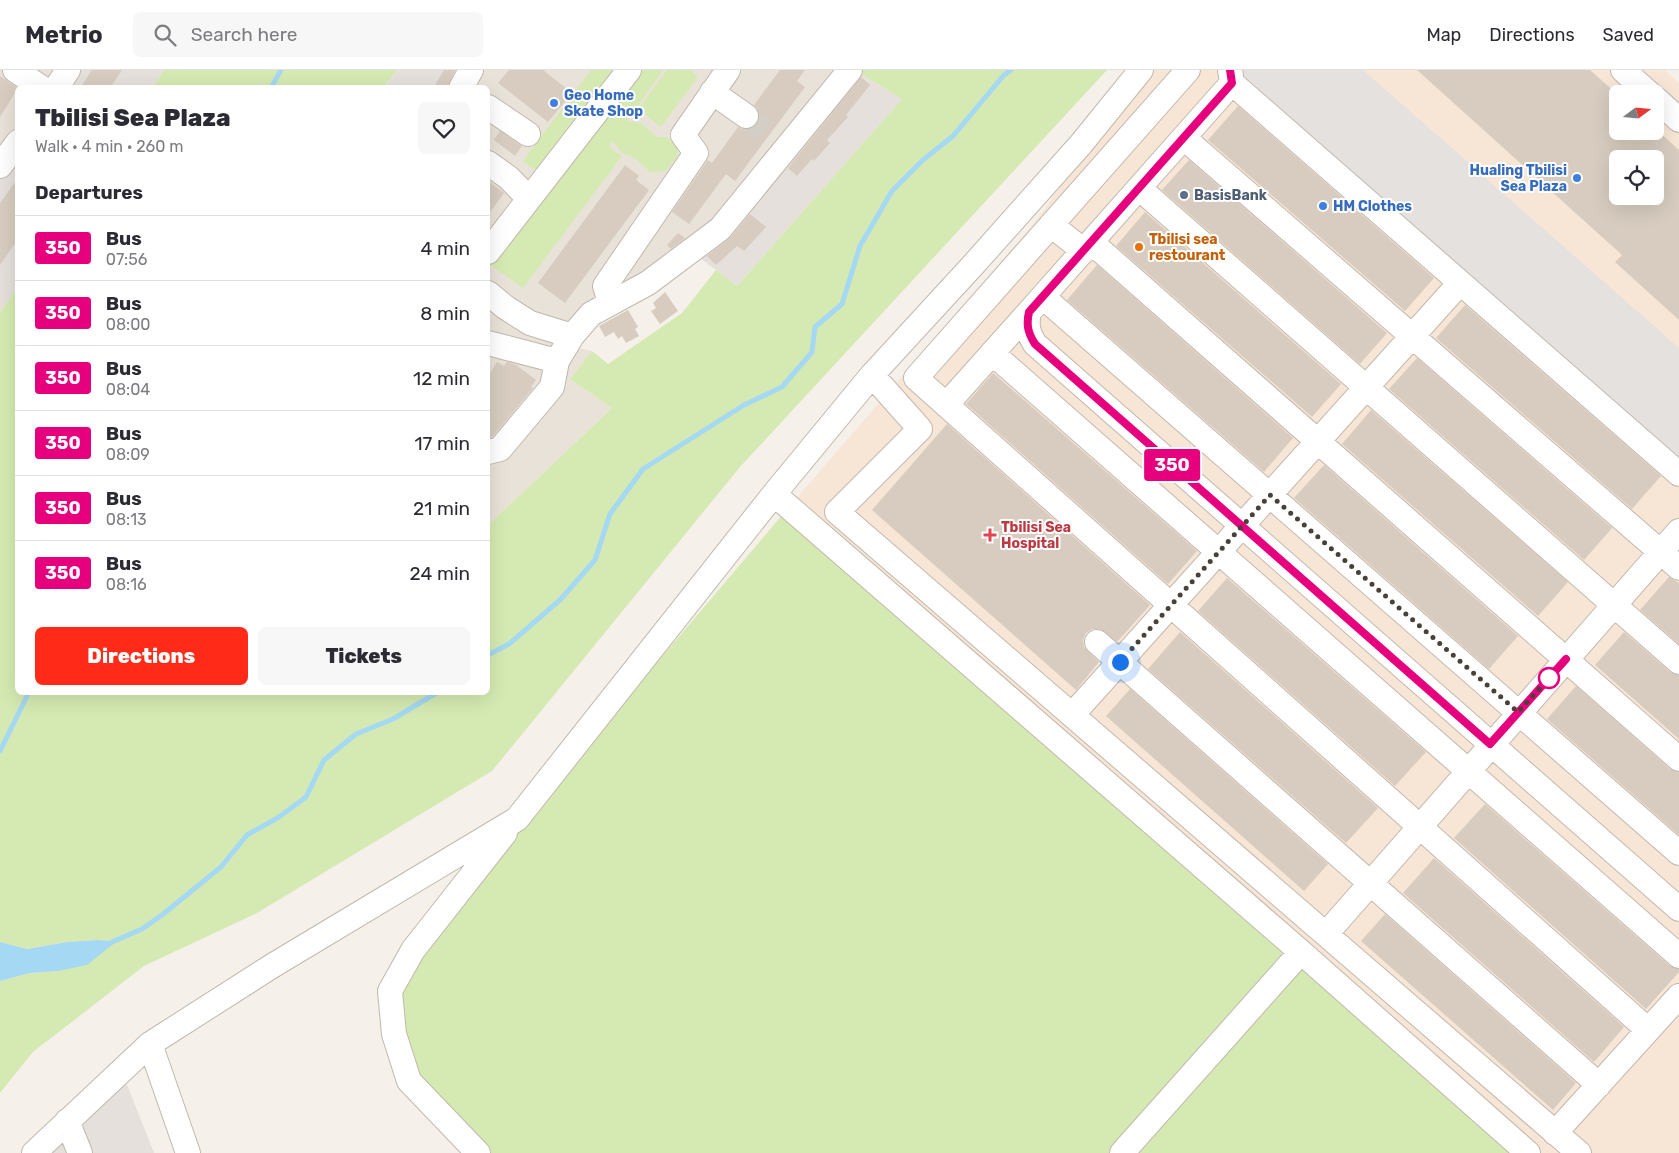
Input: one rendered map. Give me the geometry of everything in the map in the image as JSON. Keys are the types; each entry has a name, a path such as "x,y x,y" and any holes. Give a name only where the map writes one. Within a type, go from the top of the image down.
{"street":[{"path":"15,70 38,85"},
{"path":"58,85 68,70"},
{"path":"463,85 471,70"},
{"path":"490,249 629,70"},
{"path":"610,302 605,286 696,153 683,135 728,70"},
{"path":"490,452 500,449 552,387 557,361 572,336 590,314 648,283 720,229 779,140 850,70"},
{"path":"478,1153 409,1081 394,1034 390,991 413,950 774,494 872,375 1081,144 1141,70"},
{"path":"1188,70 916,378 1648,1030"},
{"path":"1623,70 1640,85"},
{"path":"946,405 1184,138 1231,76 1460,282 1679,474"},
{"path":"712,92 746,116"},
{"path":"1664,106 1679,120"},
{"path":"490,108 528,134"},
{"path":"1184,138 1679,568"},
{"path":"0,166 15,146"},
{"path":"490,164 509,178 528,199"},
{"path":"1140,188 1679,662"},
{"path":"1052,225 1087,247 1318,441 1679,759"},
{"path":"1072,715 1460,282"},
{"path":"490,295 530,323 572,336"},
{"path":"1036,304 1270,495 1679,853"},
{"path":"1036,304 1027,321 1028,333 1035,344 1679,909"},
{"path":"490,344 557,361"},
{"path":"992,353 1679,956"},
{"path":"872,375 920,430 838,512 1579,1153"},
{"path":"774,494 1301,952 1528,1153"},
{"path":"1326,934 1518,712 1679,531"},
{"path":"1097,642 1599,1085"},
{"path":"34,1153 150,1044 272,966 516,819"},
{"path":"1122,1153 1301,952"},
{"path":"1556,1133 1679,996"},
{"path":"150,1044 188,1153"},
{"path":"67,1121 80,1153"}],"shaded area":[{"path":"0,70 59,70 49,85 15,85 15,134 0,154"},
{"path":"75,70 164,70 154,85 65,85"},
{"path":"397,70 463,70 454,85 386,85"},
{"path":"479,70 838,70 713,226 583,321 555,325 490,281 490,85 470,85"},
{"path":"1144,70 1665,70 1679,83 1679,1153 1528,1153 789,507 1035,222"},
{"path":"1242,70 1363,70 1679,348 1679,460 1240,73"},
{"path":"858,72 902,99 737,286 700,258"},
{"path":"15,155 15,290 0,313 0,177"},
{"path":"490,303 578,348 592,351 570,379 612,408 490,523"},
{"path":"122,1072 154,1153 21,1153 29,1144"}],"green space":[{"path":"164,70 397,70 386,85 154,85"},
{"path":"591,70 617,70 537,171 523,161"},
{"path":"635,70 663,70 627,121 641,123 657,137 667,137 677,146 678,155 666,171 650,172 636,159 621,152 613,141 609,147 622,156 523,288 490,264 490,260"},
{"path":"667,70 690,70 698,77 661,127 638,109"},
{"path":"860,70 1107,70 740,467 492,771 257,913 144,966 33,1052 0,1093 0,981 30,973 58,971 116,941 67,942 27,949 0,942 0,313 15,290 15,695 490,695 490,523 612,408 570,379 592,351 608,364 682,313 716,270 737,286 902,99 858,72"},
{"path":"789,507 1528,1153 478,1153 409,1081 390,991 413,950"}],"water":[{"path":"117,941 87,965 58,971 30,973 0,981 0,942 27,949 67,942"}],"building":[{"path":"92,70 122,70 112,85 82,85"},
{"path":"444,70 455,70 448,85 435,85"},
{"path":"509,70 543,70 572,93 548,122 498,83"},
{"path":"780,70 805,70 797,81 805,87 735,181 726,174 689,224 672,212 708,160 712,163 738,127 745,130 757,124 760,117 754,105"},
{"name":"Hualing Tbilisi Sea Plaza","path":"1417,70 1590,70 1609,87 1609,140 1664,140 1664,136 1679,150 1679,320 1615,262 1622,255"},
{"path":"0,76 15,86 15,93 0,117"},
{"path":"861,77 870,85 846,115 848,117 827,140 830,143 797,176 788,168"},
{"name":"HM Clothes","path":"1238,106 1434,278 1405,311 1208,140"},
{"path":"500,131 522,146 515,156 494,140"},
{"path":"1189,160 1387,333 1360,364 1162,190"},
{"path":"625,165 639,176 636,180 649,190 565,303 538,283"},
{"path":"15,182 15,243 0,265 0,203"},
{"path":"490,182 504,193 490,212"},
{"path":"1145,212 1341,384 1312,417 1116,246"},
{"path":"750,214 766,227 744,251 737,246 716,265 707,256 730,238"},
{"path":"678,233 685,238 671,249 667,245"},
{"path":"1097,265 1293,438 1264,472 1067,300"},
{"path":"665,292 678,311 660,324 651,311 656,308 653,303"},
{"path":"1465,305 1661,476 1632,509 1436,338"},
{"path":"628,310 638,327 635,329 639,336 626,343 622,336 618,339 614,332 605,337 599,326"},
{"path":"1417,358 1612,528 1584,560 1389,389"},
{"path":"497,362 504,366 507,362 516,365 536,380 531,387 533,388 490,438 490,373"},
{"path":"993,373 1197,551 1168,584 966,404"},
{"path":"1371,410 1568,582 1538,616 1342,444"},
{"path":"947,424 1150,605 1117,642 1100,629 1092,629 1086,633 1083,640 1084,647 1099,662 1076,690 872,510"},
{"path":"1324,465 1518,636 1489,669 1294,498"},
{"path":"1669,577 1679,583 1679,644 1640,610"},
{"path":"1227,578 1426,752 1395,786 1198,611"},
{"path":"1180,632 1378,808 1346,843 1148,669"},
{"path":"1624,632 1670,672 1679,675 1679,739 1595,665"},
{"path":"1576,686 1670,769 1679,772 1679,835 1547,719"},
{"path":"1130,689 1328,864 1304,891 1106,716"},
{"path":"1485,804 1670,966 1679,969 1679,972 1646,1009 1454,838"},
{"path":"1434,858 1624,1027 1594,1062 1403,893"},
{"path":"1385,914 1576,1083 1553,1110 1361,941"}],"waterway":[{"path":"273,85 281,70"},
{"path":"490,654 509,644 560,600 595,560 610,514 643,469 744,405 782,387 812,352 815,327 842,304 860,246 892,191 923,160 953,136 1004,75 1011,70"},
{"path":"0,751 28,695"},
{"path":"112,942 142,929 162,915 221,867 247,835 279,817 306,797 324,760 356,734 393,719 433,695"}],"tunnel":[{"path":"746,116 770,134"}],"bus line":[{"name":"350","path":"1230,70 1232,83 1029,312 1027,321 1028,333 1035,344 1490,744 1566,659"}],"place":[{"name":"Geo Home Skate Shop","path":"554,103"},
{"name":"Hualing Tbilisi Sea Plaza","path":"1577,178"},
{"name":"BasisBank","path":"1184,195"},
{"name":"HM Clothes","path":"1323,206"},
{"name":"Tbilisi sea restourant","path":"1139,247"},
{"name":"Tbilisi Sea Hospital","path":"990,535"}],"route":[{"path":"1120,662 1270,495 1518,712 1554,673 1549,678"}]}
